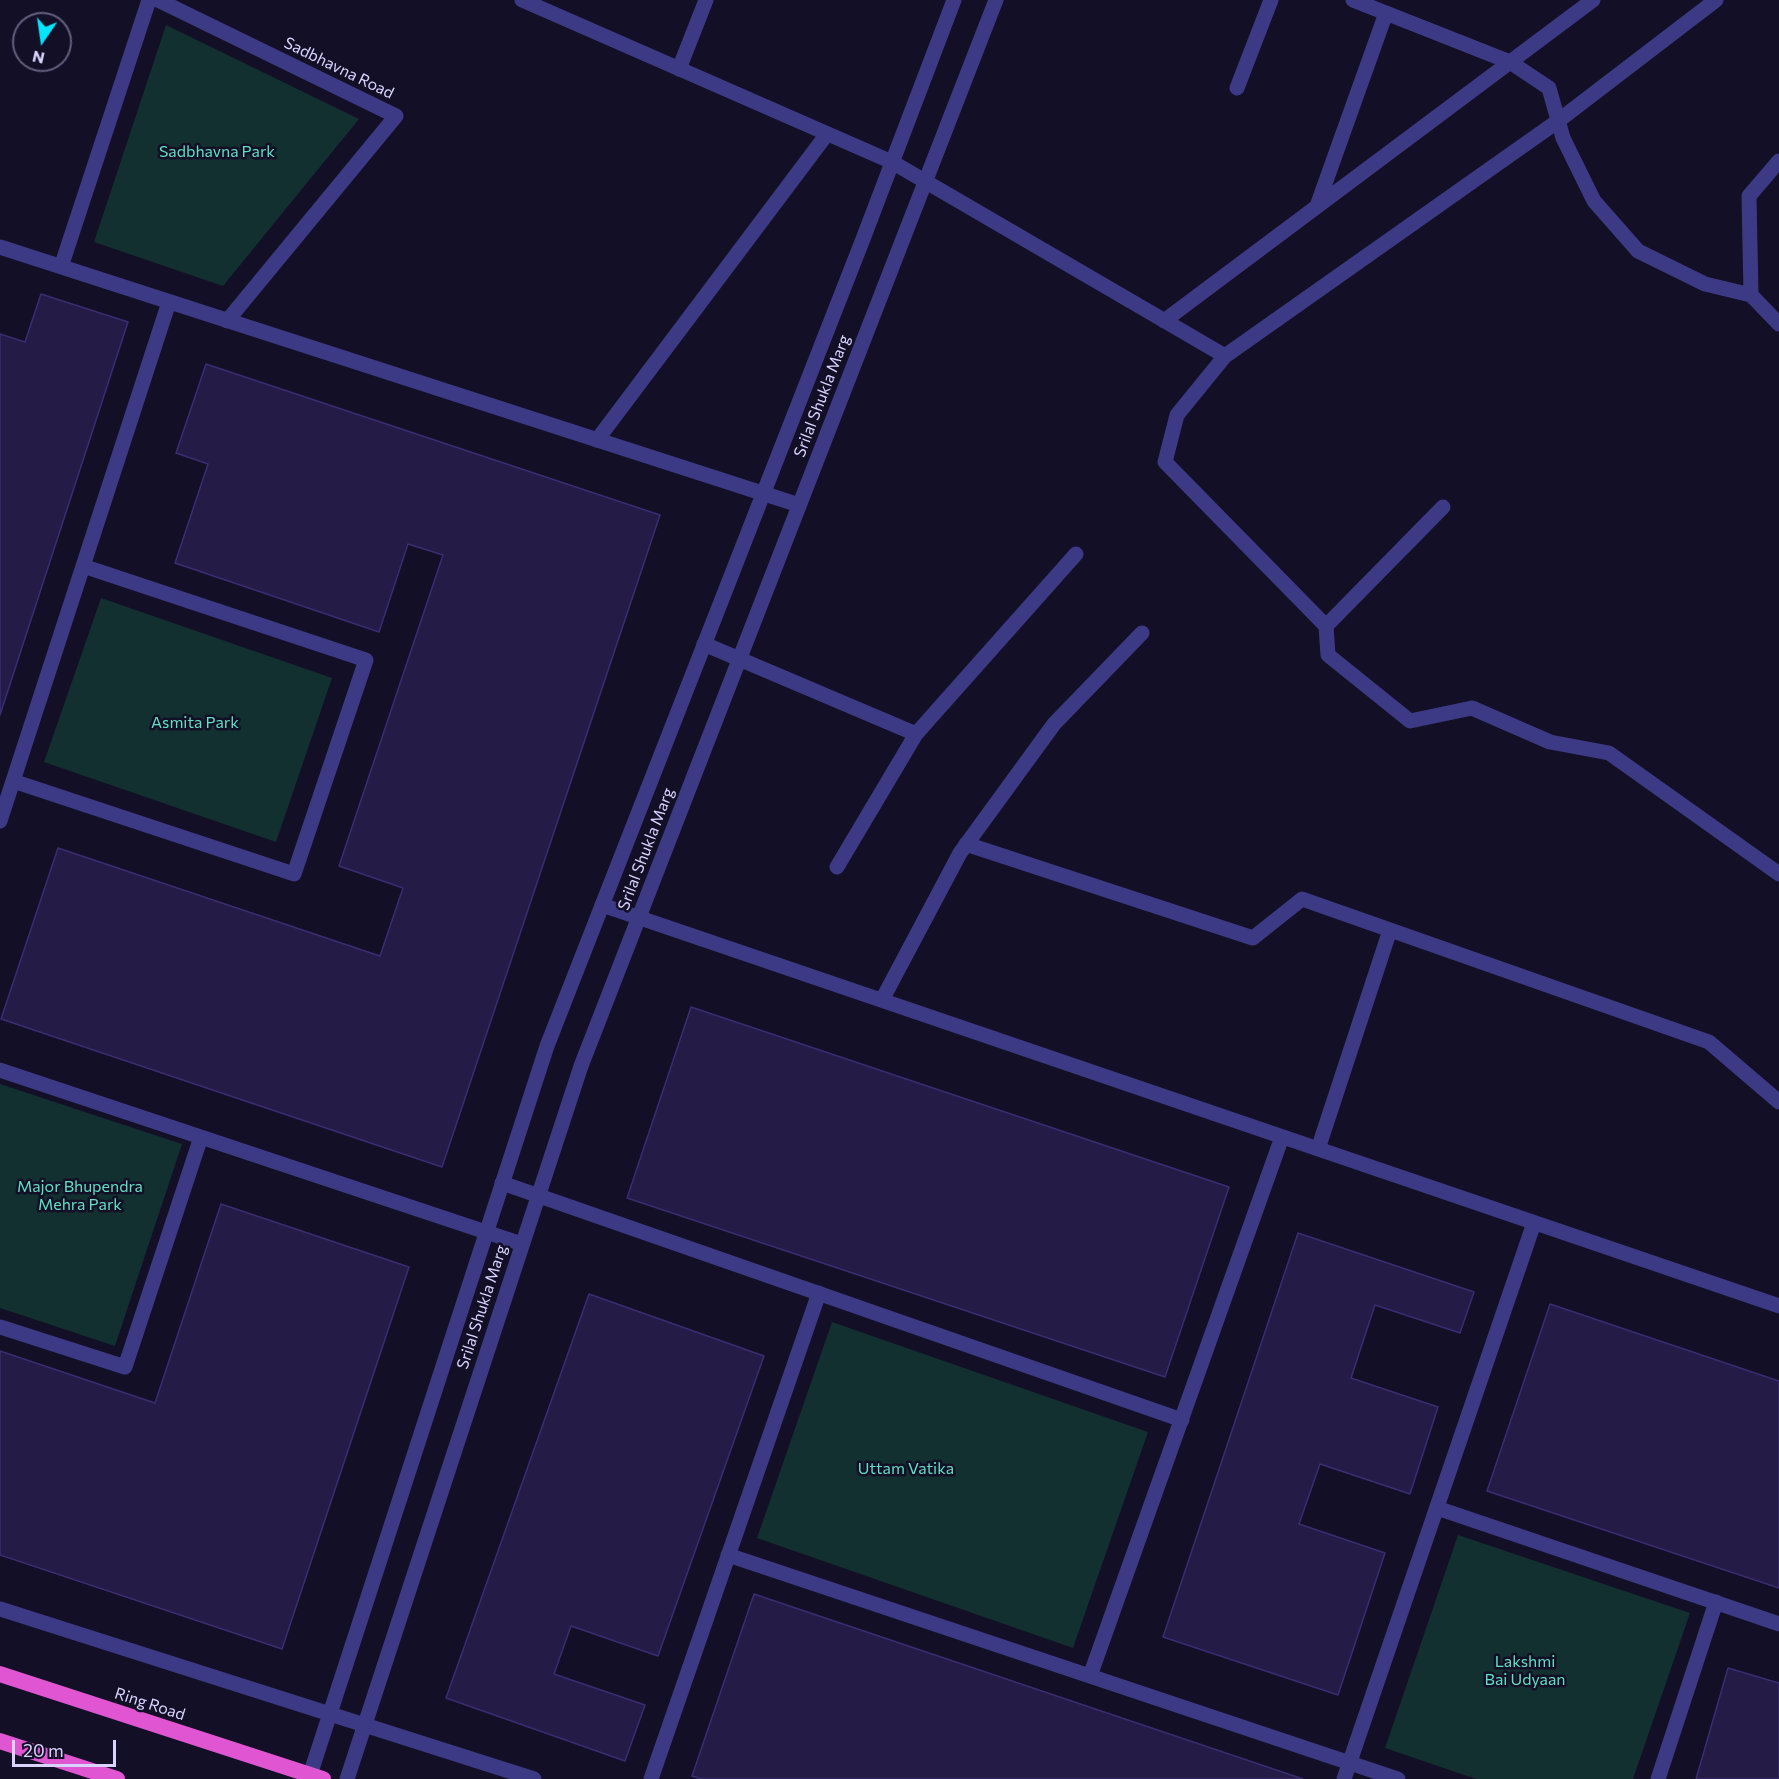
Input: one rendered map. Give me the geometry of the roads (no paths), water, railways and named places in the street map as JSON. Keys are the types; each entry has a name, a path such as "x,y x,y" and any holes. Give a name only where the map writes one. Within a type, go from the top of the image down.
{"highway":[{"name":"Ring Road","path":"0,1674 317,1777"},
{"path":"0,1741 117,1779"}],"street":[{"path":"61,267 149,0"},
{"name":"Sadbhavna Road","path":"158,0 396,116 227,321"},
{"path":"522,0 892,162 1225,356"},
{"path":"679,69 706,0"},
{"name":"Srilal Shukla Marg","path":"317,1777 329,1713 547,1046 954,0"},
{"name":"Srilal Shukla Marg","path":"347,1779 581,1066 996,0"},
{"path":"1237,88 1271,0"},
{"path":"1353,0 1510,62 1549,88 1563,138 1594,201 1638,251 1705,284 1751,295 1779,324"},
{"path":"1164,321 1593,0"},
{"path":"1716,0 1558,121 1225,356 1177,415 1165,462 1326,626 1328,655 1410,720 1472,708 1550,742 1609,753 1779,874"},
{"path":"1317,206 1386,13"},
{"path":"597,440 827,134"},
{"path":"1751,295 1749,196 1779,161"},
{"path":"0,248 799,505"},
{"path":"0,821 169,302"},
{"path":"1326,626 1443,507"},
{"path":"837,867 916,734 1076,554"},
{"path":"13,781 294,874 366,660 83,566"},
{"path":"882,1000 966,844 1054,724 1143,633"},
{"path":"704,644 916,734"},
{"path":"966,844 1253,938 1302,899 1709,1042 1779,1102"},
{"path":"602,905 1779,1306"},
{"path":"1318,1149 1390,930"},
{"path":"0,1070 522,1244"},
{"path":"0,1327 125,1366 201,1137"},
{"path":"1090,1676 1282,1137"},
{"path":"502,1184 1182,1419"},
{"path":"1344,1779 1534,1223"},
{"path":"651,1779 819,1293"},
{"path":"1437,1508 1779,1624"},
{"path":"728,1555 1398,1779"},
{"path":"1658,1779 1716,1602"},
{"path":"0,1609 534,1779"}],"park label":[{"name":"Sadbhavna Park","path":"217,152"},
{"name":"Asmita Park","path":"195,723"},
{"name":"Major Bhupendra Mehra Park","path":"80,1196"},
{"name":"Uttam Vatika","path":"906,1469"},
{"name":"Lakshmi Bai Udyaan","path":"1525,1671"}]}
